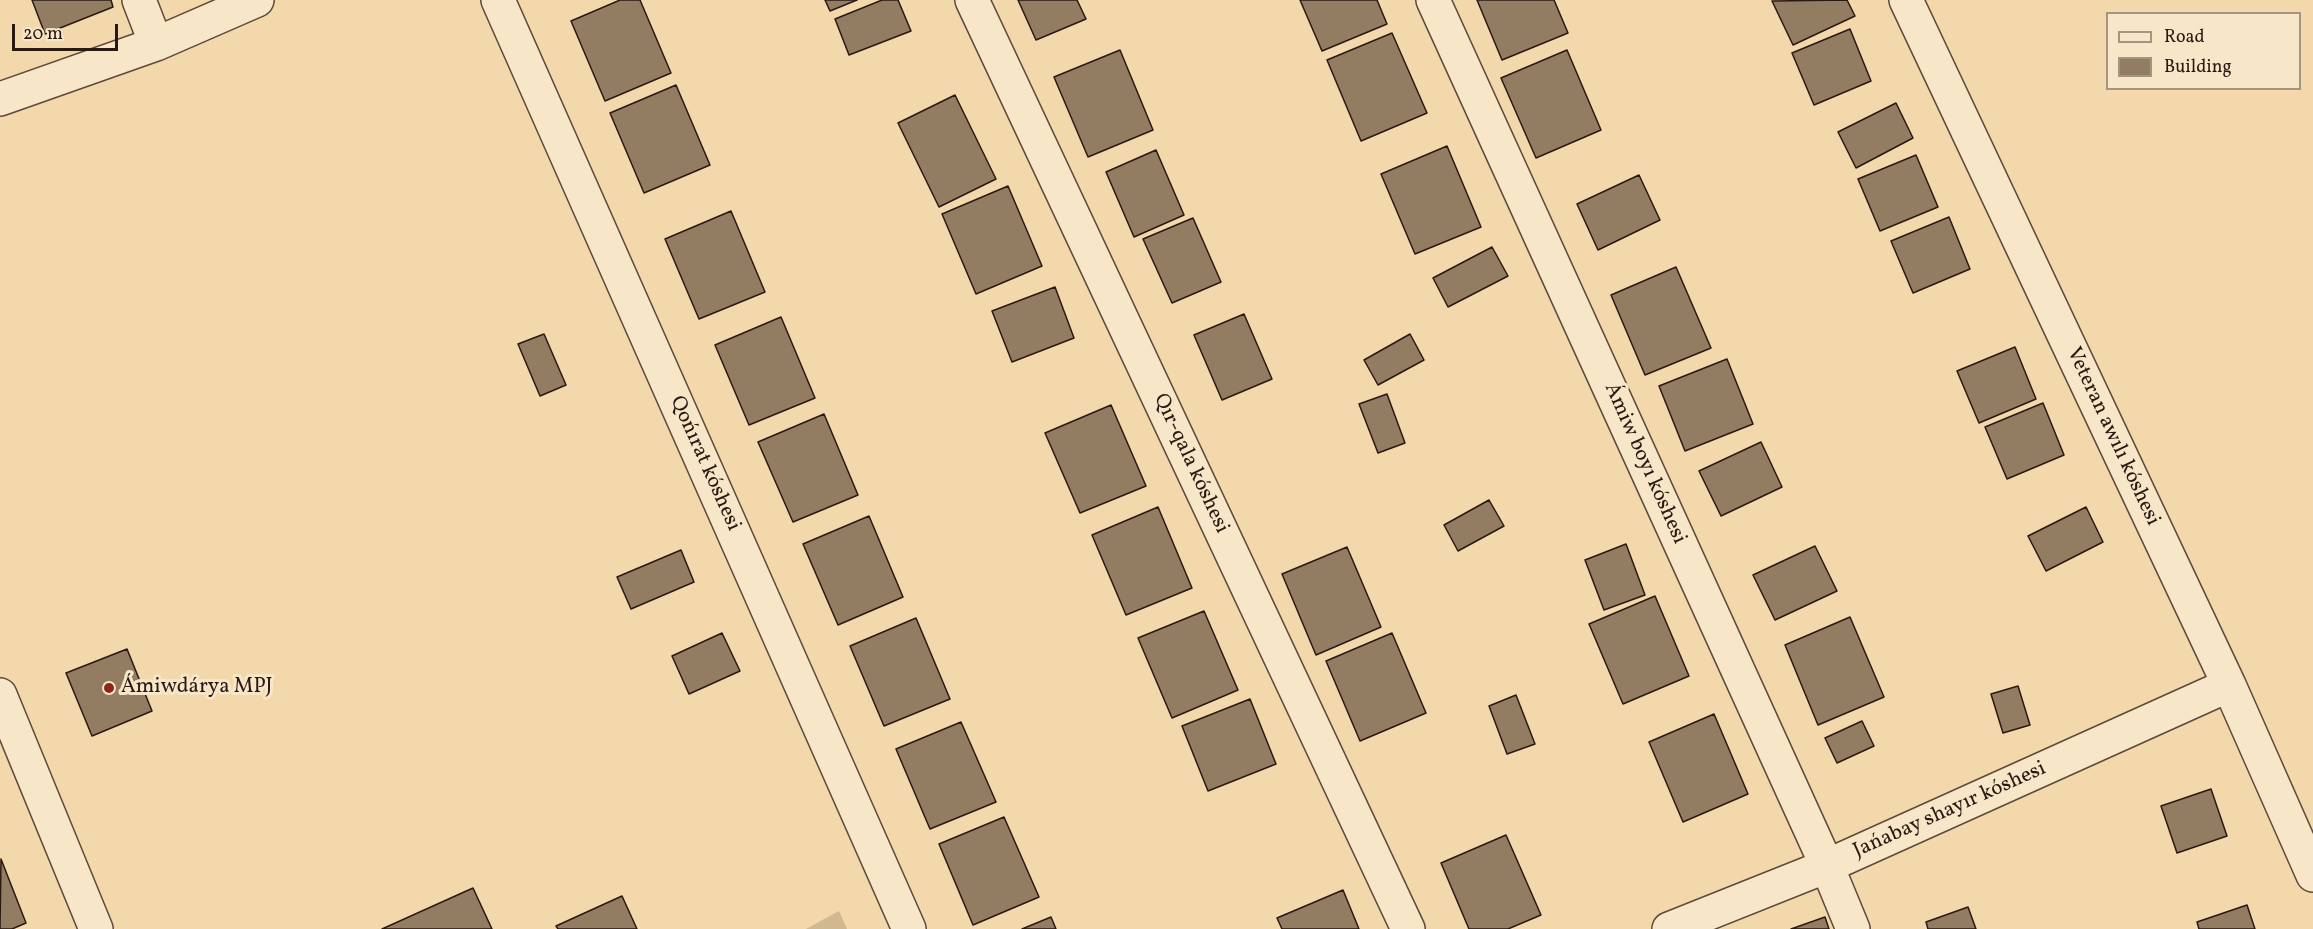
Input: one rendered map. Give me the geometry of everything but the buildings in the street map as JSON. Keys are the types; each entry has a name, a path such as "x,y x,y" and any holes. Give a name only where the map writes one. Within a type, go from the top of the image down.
{"street":[{"path":"139,0 156,44"},
{"path":"0,99 156,44 257,0"},
{"name":"Qońırat kóshesi","path":"498,0 909,929"},
{"name":"Qır-qala kóshesi","path":"972,0 1408,929"},
{"name":"Ámiw boyı kóshesi","path":"1433,0 1827,866 1853,929"},
{"name":"Veteran awılı kóshesi","path":"1906,0 2229,685 2313,875"},
{"name":"Jańabay shayır kóshesi","path":"1669,929 1827,866 2229,685"},
{"path":"0,695 96,929"}],"shaded area":[{"path":"839,911 847,929 806,929"}],"place":[{"name":"Ámiwdárya MPJ","path":"109,688"}]}
